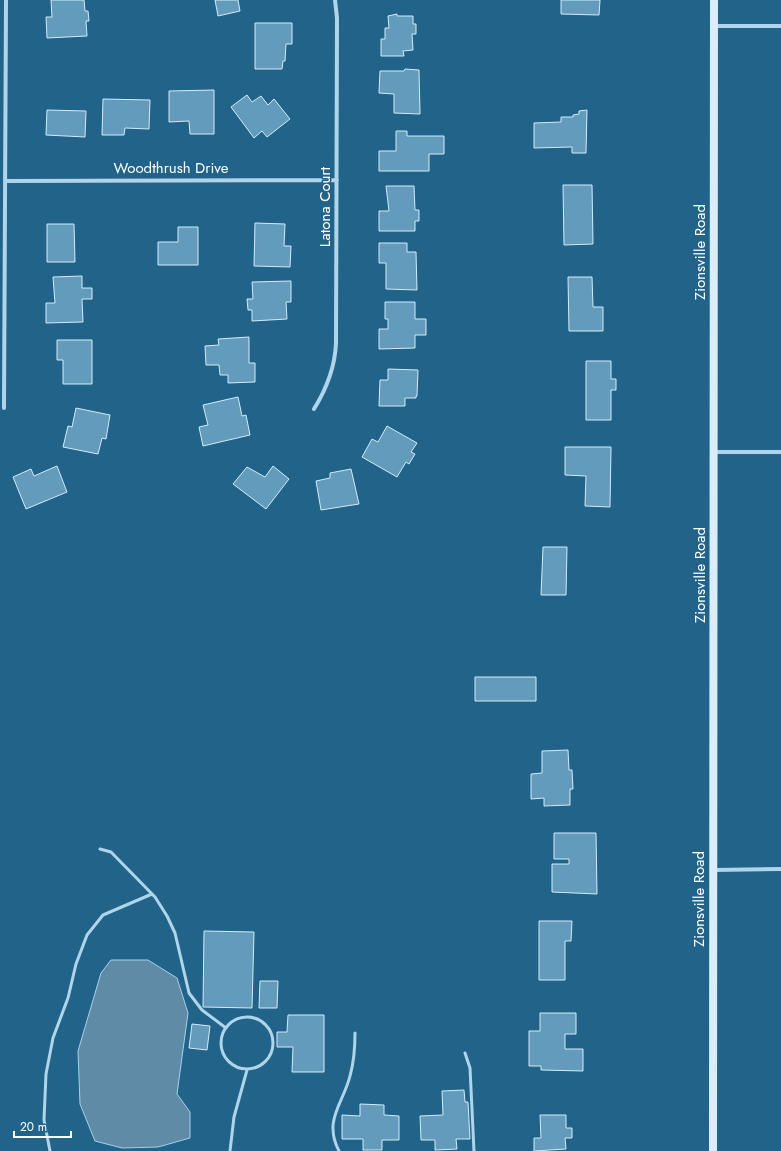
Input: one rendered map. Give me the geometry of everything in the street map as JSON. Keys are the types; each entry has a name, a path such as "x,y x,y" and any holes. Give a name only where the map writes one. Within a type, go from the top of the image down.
{"street":[{"path":"4,408 6,0"},
{"name":"Latona Court","path":"314,409 327,387 335,354 337,18 335,0"},
{"name":"Zionsville Road","path":"713,1151 715,452 714,0"},
{"path":"714,26 781,26"},
{"name":"Woodthrush Drive","path":"6,181 337,180"},
{"path":"715,452 781,452"},
{"path":"713,870 781,869"}],"lane":[{"path":"100,849 111,852 152,894 167,916 175,933 182,971 191,997 202,1010 226,1028"},
{"path":"50,1151 44,1120 46,1074 53,1038 68,998 76,964 87,935 103,915 152,894"},
{"path":"247,1017 260,1020 270,1030 273,1043 270,1056 260,1066 247,1070 234,1066 224,1056 220,1043 226,1028 234,1020 247,1017"},
{"path":"339,1151 335,1143 332,1126 338,1105 350,1077 355,1046 355,1033"},
{"path":"465,1053 470,1068 474,1151"},
{"path":"230,1151 234,1117 247,1070"}],"water":[{"path":"111,960 148,960 177,978 188,1013 177,1094 190,1112 190,1138 158,1147 122,1148 95,1141 80,1104 78,1051 101,973"}],"building":[{"path":"51,0 84,0 85,11 88,11 89,21 86,21 87,36 47,38 46,17 52,17"},
{"path":"215,0 238,0 240,11 218,16"},
{"path":"561,0 600,0 599,15 561,14"},
{"path":"397,14 397,16 413,16 413,24 416,24 416,34 412,34 413,50 403,51 404,56 381,56 381,39 385,39 385,28 389,28 388,16"},
{"path":"255,23 292,23 292,44 286,44 285,61 283,61 282,69 255,69"},
{"path":"405,69 419,70 420,114 394,113 394,94 379,93 380,71 404,71"},
{"path":"214,90 214,134 190,134 189,121 169,122 169,91"},
{"path":"247,95 252,102 261,96 268,105 274,99 290,119 267,137 262,131 254,138 231,107"},
{"path":"103,99 150,100 149,129 125,128 124,135 102,135"},
{"path":"47,110 86,111 85,137 46,135"},
{"path":"587,110 586,153 572,153 572,147 534,148 534,123 561,122 561,117 573,117 573,115 579,114 579,111"},
{"path":"396,131 407,131 407,136 444,136 444,154 429,154 429,171 379,171 379,151 396,151"},
{"path":"563,185 592,185 593,244 564,245"},
{"path":"386,186 414,186 415,210 419,210 419,221 415,221 415,231 379,231 379,211 389,211"},
{"path":"255,223 285,224 284,246 291,246 290,267 254,266"},
{"path":"47,224 74,224 75,262 47,262"},
{"path":"178,227 198,227 198,265 158,265 158,242 178,242"},
{"path":"379,243 407,243 407,252 416,252 417,290 386,289 386,263 379,263"},
{"path":"82,276 82,288 92,288 92,299 82,299 83,322 46,323 46,303 55,303 53,277"},
{"path":"568,277 592,277 593,307 603,307 603,331 569,331"},
{"path":"291,281 291,302 286,302 287,319 252,321 252,310 248,310 247,299 253,299 252,282"},
{"path":"385,302 415,302 415,319 426,319 426,335 415,335 415,348 379,349 379,329 388,329 388,319 385,319"},
{"path":"249,337 249,363 255,363 255,382 228,383 228,375 220,375 219,365 206,365 205,346 219,345 218,339"},
{"path":"57,340 92,340 92,384 63,384 63,360 57,360"},
{"path":"586,361 611,361 611,379 616,379 616,390 611,390 611,420 586,420"},
{"path":"388,369 418,370 417,396 416,398 405,398 405,406 379,406 380,380 388,380"},
{"path":"238,397 242,416 246,415 250,435 203,446 199,427 208,425 203,405"},
{"path":"76,408 110,415 106,439 102,438 98,454 63,447 68,426 72,427"},
{"path":"387,426 417,443 411,452 415,454 409,464 406,462 397,477 362,457 372,439 378,442"},
{"path":"565,447 611,447 610,507 585,506 586,476 565,475"},
{"path":"57,466 67,492 26,509 13,477 31,469 34,476"},
{"path":"273,466 289,479 266,509 233,484 247,467 265,477"},
{"path":"351,469 359,504 321,510 316,481 330,478 330,473"},
{"path":"543,547 567,547 566,595 541,595"},
{"path":"475,677 536,677 536,701 475,701"},
{"path":"568,750 569,770 572,770 573,789 570,789 570,805 544,806 544,798 531,799 531,774 542,773 542,751"},
{"path":"554,833 596,833 597,894 552,892 552,864 569,864 569,859 554,859"},
{"path":"539,921 572,921 571,941 565,941 565,980 539,980"},
{"path":"204,931 254,932 252,1008 203,1007"},
{"path":"260,981 278,981 277,1008 259,1008"},
{"path":"540,1013 576,1013 576,1034 565,1034 565,1049 583,1049 583,1071 541,1070 541,1066 529,1066 529,1031 540,1031"},
{"path":"288,1015 324,1015 324,1072 292,1072 293,1047 277,1047 277,1032 287,1032"},
{"path":"192,1024 210,1026 207,1050 189,1048"},
{"path":"464,1090 465,1102 468,1102 470,1139 456,1139 457,1149 435,1150 435,1140 421,1140 420,1116 443,1115 442,1091"},
{"path":"360,1104 384,1105 384,1115 399,1116 399,1140 382,1140 382,1150 363,1150 363,1139 342,1139 342,1115 360,1116"},
{"path":"540,1115 566,1115 566,1128 572,1128 572,1138 565,1138 566,1149 534,1151 534,1138 541,1138"}]}
